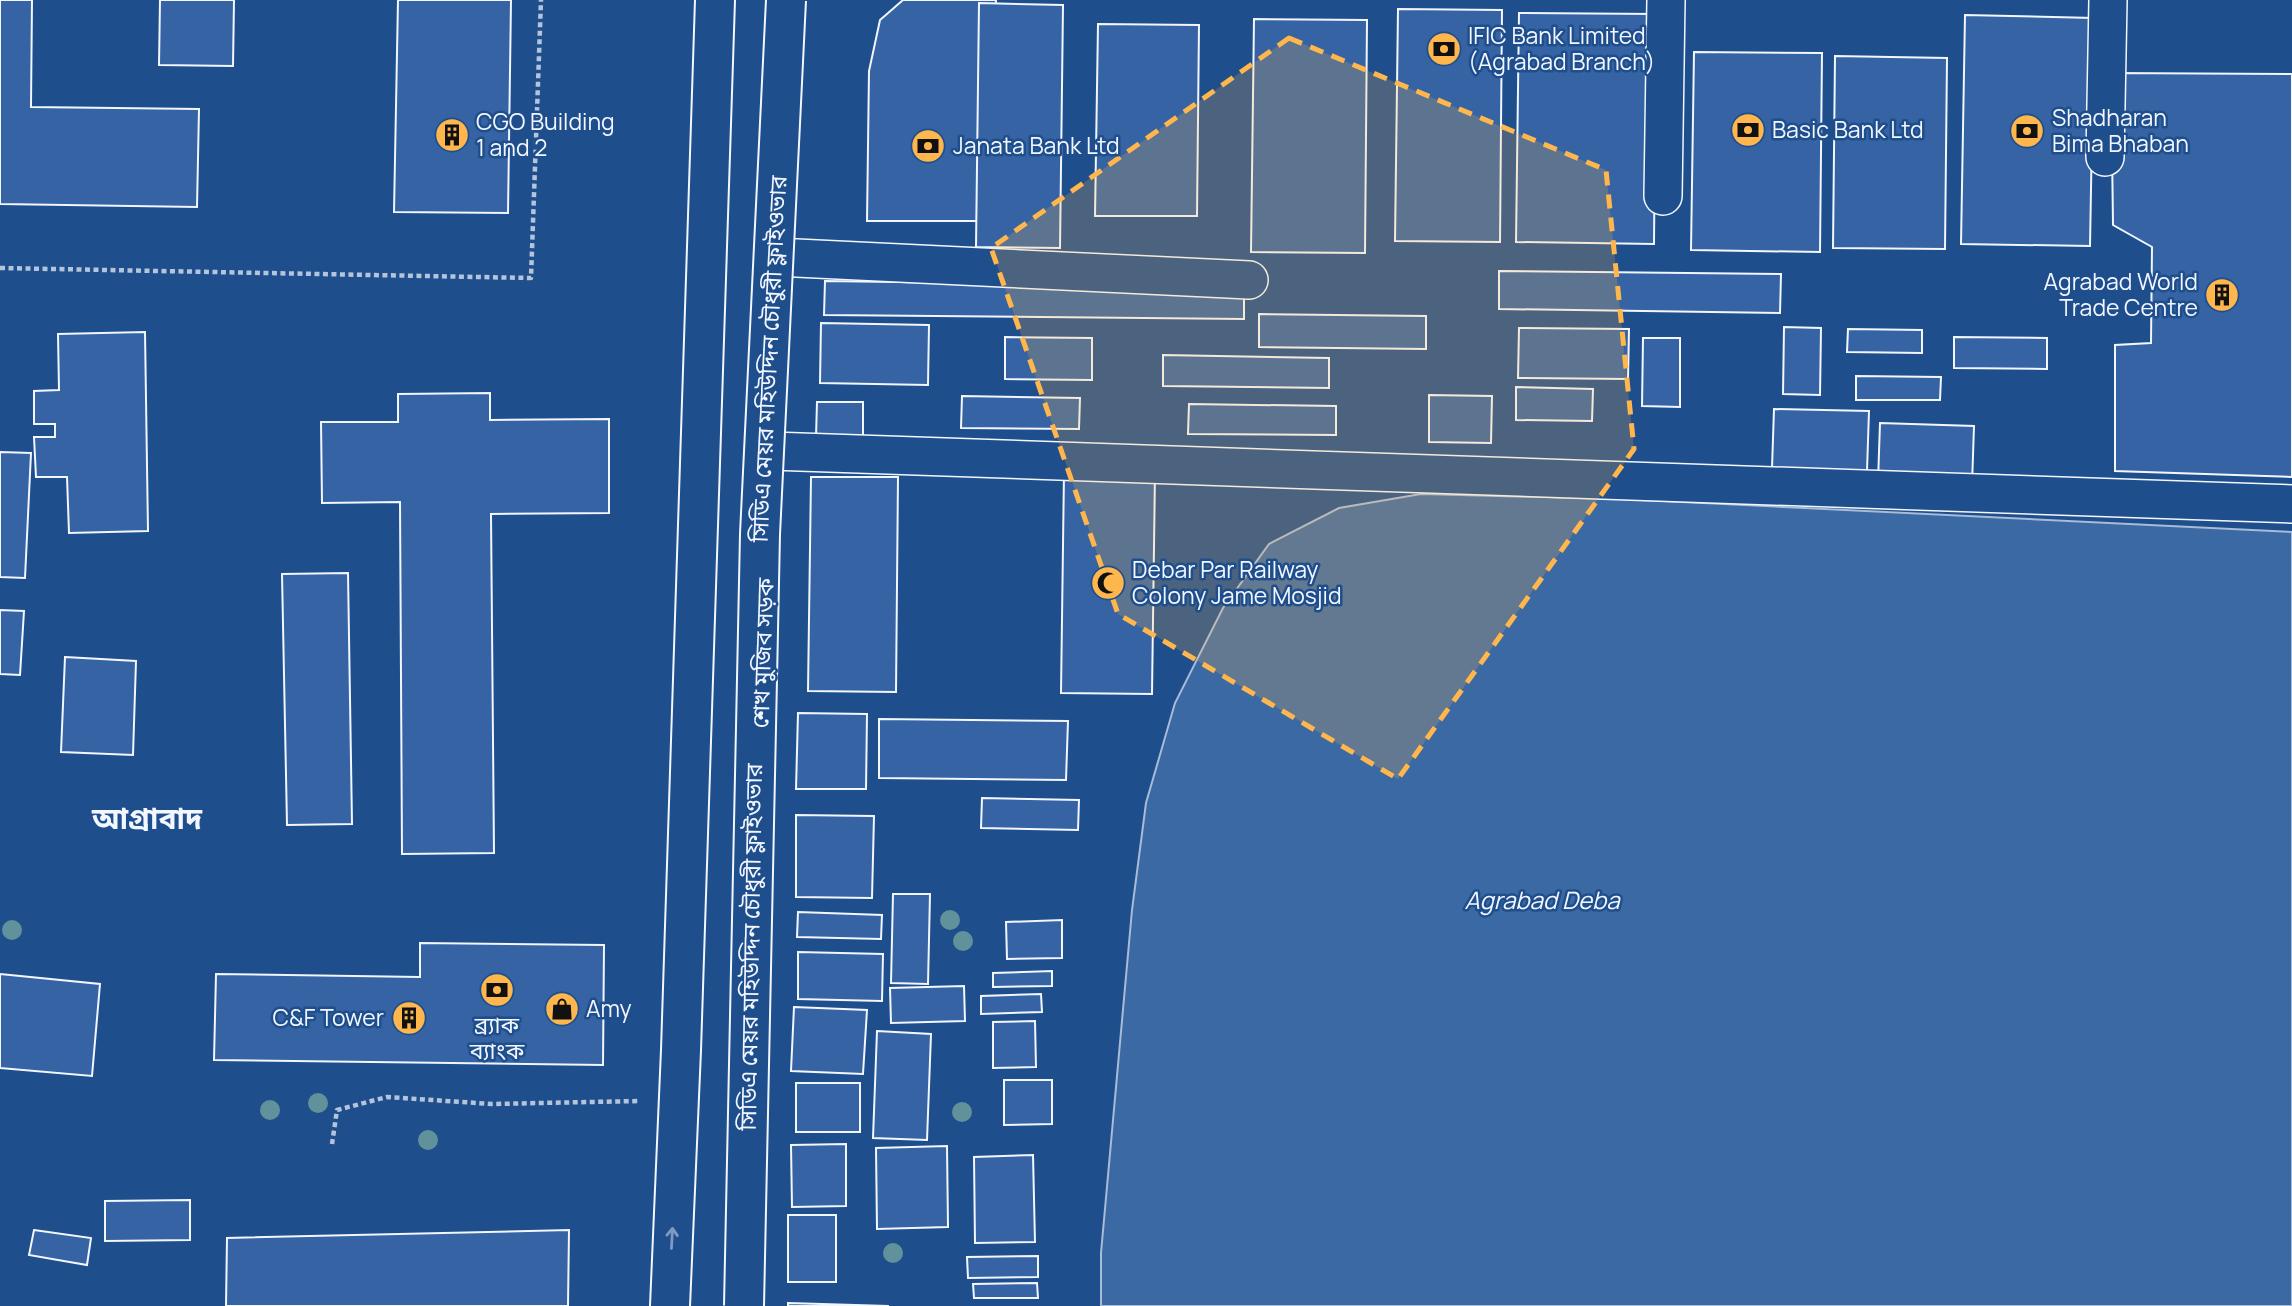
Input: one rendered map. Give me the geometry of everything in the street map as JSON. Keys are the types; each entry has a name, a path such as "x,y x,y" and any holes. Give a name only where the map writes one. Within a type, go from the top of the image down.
{"highway":[{"path":"670,1306 715,0"},
{"path":"695,1306 726,405 735,0"},
{"name":"শেখ মুজিব সড়ক","path":"737,1306 771,451 784,0"},
{"name":"সিডিএ মেয়র মহিউদ্দিন চৌধুরী ফ্লাইওভার","path":"744,1306 760,534 784,0"}],"street":[{"path":"1663,196 1666,0"},
{"path":"2105,157 2108,0"},
{"path":"776,257 1250,280"},
{"path":"771,451 2292,504"}],"path":[{"path":"0,268 531,278 541,0"},
{"path":"332,1144 337,1110 387,1097 492,1104 678,1100"}],"highlighted area":[{"path":"1289,38 1606,170 1634,449 1398,779 1118,614 991,248"}],"water":[{"name":"Agrabad Deba","path":"1421,494 1621,499 2292,532 2292,1306 1101,1306 1101,1253 1132,910 1146,803 1175,703 1223,608 1269,544 1339,508"}],"building":[{"path":"0,0 32,0 31,107 199,109 197,207 0,204"},
{"path":"160,0 234,0 233,66 159,65"},
{"name":"CGO Building 1 and 2","path":"398,0 511,0 508,213 394,212"},
{"name":"Janata Bank Ltd","path":"903,0 996,0 983,221 867,221 869,71 880,20"},
{"path":"979,3 1063,5 1060,248 976,247"},
{"path":"1398,9 1502,10 1500,242 1395,241"},
{"path":"1519,13 1656,14 1654,244 1516,242"},
{"name":"Shadharan Bima Bhaban","path":"1965,15 2094,18 2090,246 1961,244"},
{"path":"1254,19 1367,20 1365,253 1251,252"},
{"path":"1098,24 1199,25 1197,216 1095,216"},
{"path":"1694,52 1822,53 1820,252 1691,250"},
{"path":"1835,56 1947,58 1945,249 1833,248"},
{"name":"Agrabad World Trade Centre","path":"2111,73 2292,74 2292,477 2115,471 2115,345 2151,343 2152,247 2113,225"},
{"path":"1499,271 1781,274 1780,313 1499,309"},
{"path":"825,281 1244,287 1244,319 824,315"},
{"path":"1259,314 1426,316 1426,349 1259,347"},
{"path":"821,323 929,325 928,385 820,383"},
{"path":"1784,327 1821,328 1820,395 1783,394"},
{"path":"1519,328 1629,329 1628,379 1518,378"},
{"path":"1848,329 1922,330 1922,353 1847,352"},
{"path":"145,332 148,531 69,533 67,477 36,477 34,437 55,437 55,424 34,424 34,391 59,390 58,334"},
{"path":"1005,337 1092,338 1092,380 1005,379"},
{"path":"1954,337 2047,338 2047,369 1954,368"},
{"path":"1643,338 1680,338 1680,407 1642,406"},
{"path":"1163,355 1329,358 1329,388 1163,386"},
{"path":"1856,376 1941,377 1940,400 1856,400"},
{"path":"1516,387 1593,389 1592,421 1516,420"},
{"path":"490,393 490,420 609,419 609,513 491,514 494,853 402,854 400,502 322,503 321,422 398,422 398,394"},
{"path":"1429,395 1492,396 1491,443 1429,442"},
{"path":"962,396 1080,398 1079,429 961,428"},
{"path":"817,402 863,402 863,438 816,437"},
{"path":"1189,404 1336,406 1336,435 1188,434"},
{"path":"1774,409 1869,411 1867,471 1772,468"},
{"path":"1880,423 1974,426 1972,485 1878,482"},
{"path":"0,452 31,453 25,578 0,577"},
{"name":"Debar Par Railway Colony Jame Mosjid","path":"1064,472 1155,473 1152,694 1061,693"},
{"path":"811,477 898,477 896,692 808,691"},
{"path":"348,573 352,824 287,825 282,574"},
{"path":"0,610 24,611 20,675 0,674"},
{"path":"65,657 136,661 133,755 61,752"},
{"path":"798,713 867,714 866,789 796,789"},
{"path":"879,719 1068,721 1066,780 879,778"},
{"path":"982,798 1079,800 1078,830 981,828"},
{"path":"796,815 874,816 872,898 796,897"},
{"path":"893,894 930,894 928,984 891,983"},
{"path":"798,912 882,915 881,939 797,937"},
{"path":"1062,920 1062,958 1007,959 1006,922"},
{"name":"C&F Tower","path":"420,943 604,945 603,1065 214,1060 216,974 420,977"},
{"path":"798,952 883,954 882,1001 798,999"},
{"path":"1052,971 1052,986 993,987 993,973"},
{"path":"0,974 100,984 92,1076 0,1068"},
{"path":"964,986 965,1021 891,1023 890,988"},
{"path":"1041,994 1042,1012 981,1014 981,996"},
{"path":"794,1007 867,1010 863,1074 791,1071"},
{"path":"1035,1021 1036,1067 993,1068 993,1022"},
{"path":"877,1031 931,1034 927,1140 873,1138"},
{"path":"1004,1080 1052,1080 1052,1124 1004,1125"},
{"path":"796,1083 860,1083 860,1132 796,1132"},
{"path":"846,1144 846,1206 792,1207 791,1145"},
{"path":"947,1146 948,1227 877,1229 876,1148"},
{"path":"1033,1155 1035,1242 975,1243 974,1157"},
{"path":"190,1200 190,1240 105,1241 105,1201"},
{"path":"788,1215 836,1215 836,1282 788,1282"},
{"path":"34,1230 91,1238 87,1265 29,1255"},
{"path":"569,1230 568,1306 226,1306 227,1238"},
{"path":"1038,1256 1038,1277 968,1278 967,1257"},
{"path":"1037,1283 1038,1298 974,1298 973,1284"},
{"path":"788,1303 889,1306 788,1306"}],"place":[{"name":"IFIC Bank Limited (Agrabad Branch)","path":"1444,49"},
{"name":"Basic Bank Ltd","path":"1748,130"},
{"name":"Shadharan Bima Bhaban","path":"2027,131"},
{"name":"CGO Building 1 and 2","path":"452,135"},
{"name":"Janata Bank Ltd","path":"928,146"},
{"name":"Agrabad World Trade Centre","path":"2222,295"},
{"name":"Debar Par Railway Colony Jame Mosjid","path":"1108,583"},
{"name":"ব্র্যাক ব্যাংক","path":"497,990"},
{"name":"Amy","path":"562,1009"},
{"name":"C&F Tower","path":"409,1018"}],"district":[{"name":"আগ্রাবাদ","path":"147,819"}]}
